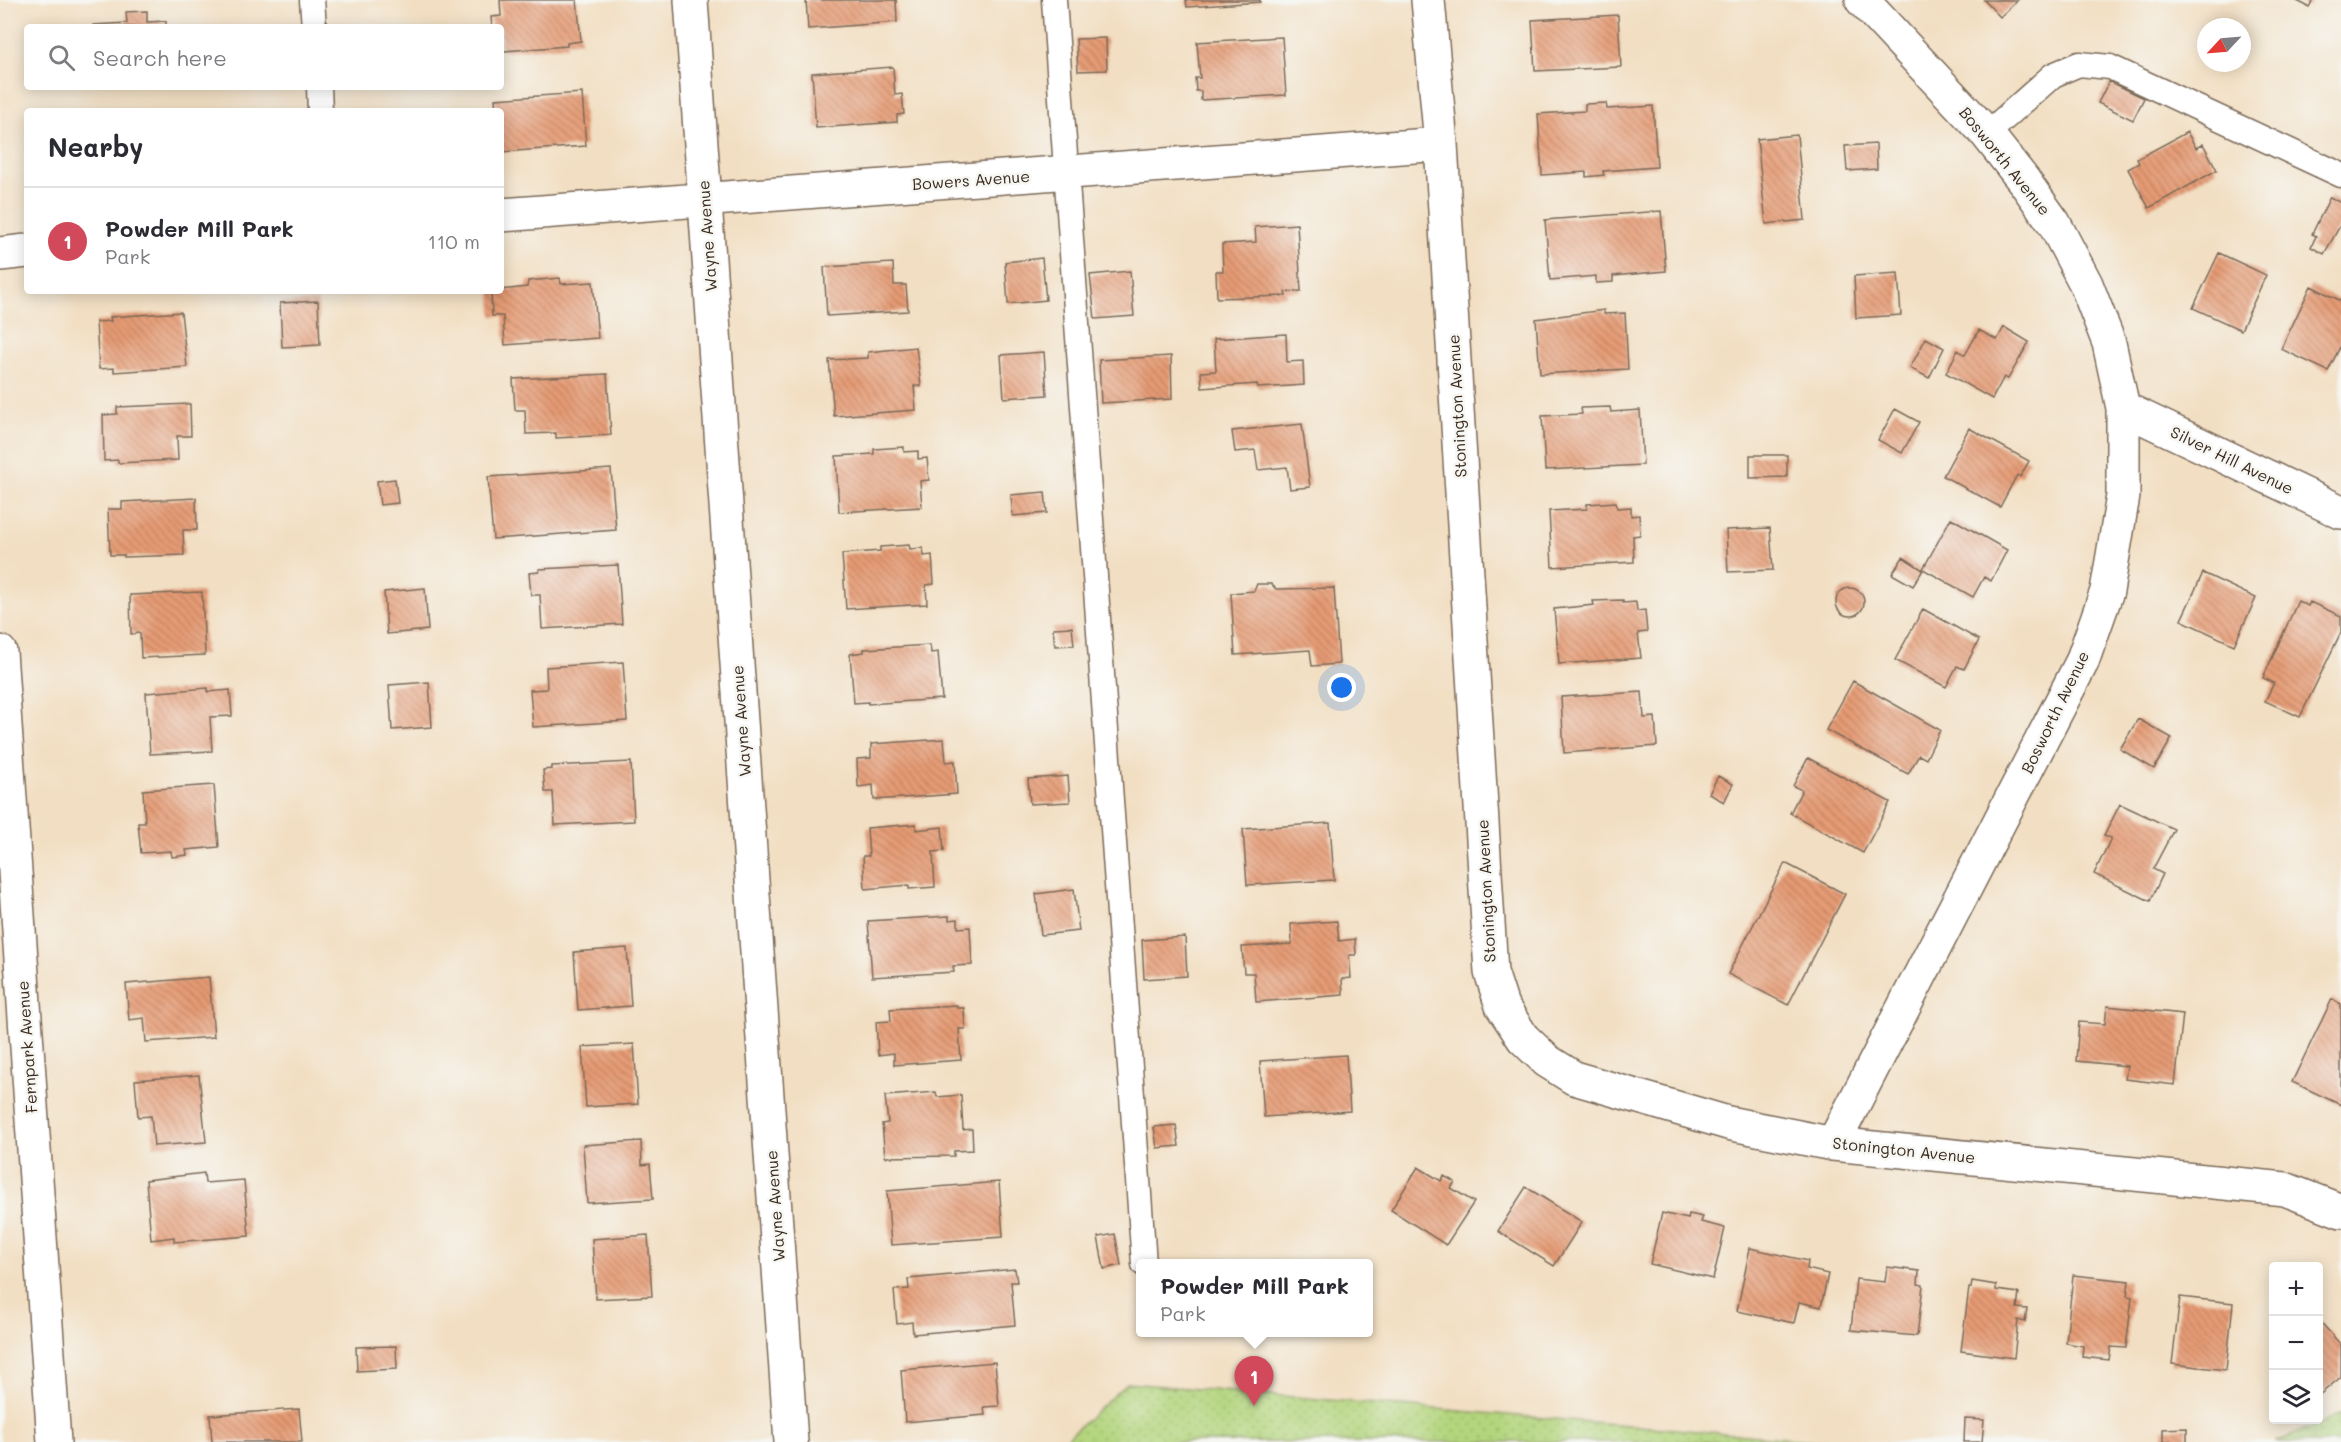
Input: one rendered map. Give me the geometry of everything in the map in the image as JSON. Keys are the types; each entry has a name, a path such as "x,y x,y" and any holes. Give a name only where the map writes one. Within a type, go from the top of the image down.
{"street":[{"name":"Wayne Avenue","path":"691,0 791,1442"},
{"name":"Stonington Avenue","path":"1428,0 1441,144 1491,972 1502,1006 1523,1038 1548,1061 1574,1078 1728,1123 1833,1144 2285,1189 2341,1210"},
{"name":"Bosworth Avenue","path":"1833,1144 2082,662 2107,591 2124,496 2123,408 2109,343 2086,284 2054,223 1987,134 1862,0"},
{"name":"Bowers Avenue","path":"504,215 1441,144"},
{"path":"0,254 24,251"},
{"name":"Silver Hill Avenue","path":"2123,408 2341,513"},
{"name":"Fernpark Avenue","path":"0,652 10,934 54,1442"}],"lane":[{"path":"312,0 314,24"},
{"path":"1054,0 1144,1259"},
{"path":"1987,134 2053,75 2079,64 2110,67 2341,175"},
{"path":"319,90 320,108"}],"green space":[{"path":"1127,1383 1830,1442 1063,1442"},
{"path":"2341,1414 2341,1442 2276,1442 2318,1424 2323,1424 2323,1422"}],"building":[{"path":"500,0 577,0 581,41 567,43 567,46 504,51 504,24 492,24 491,17 501,16"},
{"path":"806,0 896,0 897,22 808,29"},
{"path":"1186,0 1260,0 1260,2 1187,7"},
{"path":"1984,0 2018,0 2000,17"},
{"path":"2295,0 2313,0 2309,7"},
{"path":"147,11 147,22 166,21 166,24 110,24 127,23 126,12"},
{"path":"1618,15 1621,67 1535,71 1532,20"},
{"path":"1282,37 1286,95 1201,100 1201,91 1196,91 1195,78 1200,78 1197,42"},
{"path":"1106,38 1107,70 1078,71 1076,39"},
{"path":"893,67 895,95 902,94 904,114 897,115 897,122 816,128 812,73"},
{"path":"2109,81 2144,98 2133,120 2098,103"},
{"path":"582,93 586,146 504,152 504,108 496,108 495,99"},
{"path":"1606,103 1607,109 1653,106 1657,167 1603,171 1604,175 1586,177 1586,172 1542,175 1538,114 1585,111 1585,104"},
{"path":"2187,132 2196,148 2203,144 2217,170 2149,208 2128,169 2139,163 2137,159"},
{"path":"1797,135 1805,220 1766,224 1757,139"},
{"path":"1876,144 1877,169 1847,171 1845,146"},
{"path":"2330,197 2341,203 2341,224 2324,254 2311,247 2316,236 2312,234"},
{"path":"1661,211 1666,271 1613,276 1613,282 1596,283 1596,276 1550,280 1545,220"},
{"path":"1297,224 1301,291 1285,292 1286,296 1217,298 1216,271 1223,271 1222,244 1256,242 1255,227"},
{"path":"2219,253 2266,275 2241,330 2193,308"},
{"path":"1042,258 1046,300 1008,304 1005,262"},
{"path":"893,263 894,285 906,285 908,311 827,316 824,267"},
{"path":"1130,271 1134,316 1095,319 1090,275"},
{"path":"1898,273 1901,315 1856,318 1854,276"},
{"path":"560,278 561,284 593,282 598,338 505,345 503,316 492,316 491,294 504,294 504,290 527,287 528,281"},
{"path":"2311,286 2341,301 2341,345 2328,371 2281,349"},
{"path":"318,301 320,345 282,347 280,303"},
{"path":"1604,310 1604,314 1625,313 1628,369 1540,374 1536,319"},
{"path":"181,312 187,367 114,372 114,368 99,369 96,322 111,321 110,317"},
{"path":"2004,327 2029,342 2008,379 2004,377 1992,399 1946,373 1958,350 1965,355 1979,330 1997,340"},
{"path":"1286,334 1287,362 1303,361 1304,385 1258,388 1257,384 1202,388 1201,372 1216,371 1214,339"},
{"path":"1926,338 1944,348 1929,378 1910,368"},
{"path":"916,347 921,386 914,386 916,410 834,416 829,360 868,358 868,352"},
{"path":"1044,352 1047,395 1004,398 1001,355"},
{"path":"1171,356 1172,399 1101,403 1099,360"},
{"path":"607,374 611,435 556,438 556,433 526,434 525,410 515,410 513,379"},
{"path":"190,404 191,436 177,436 178,460 118,463 118,460 104,461 103,415 117,414 117,407"},
{"path":"1610,407 1611,412 1640,410 1643,465 1545,470 1542,416 1582,414 1581,408"},
{"path":"1895,409 1919,422 1902,453 1878,440"},
{"path":"1302,424 1310,487 1290,489 1287,467 1258,470 1255,450 1235,452 1232,431"},
{"path":"1969,428 2029,461 2020,477 2017,475 2000,507 1943,476"},
{"path":"904,447 904,452 918,451 918,459 927,458 929,480 920,481 922,507 839,512 836,456 874,454 874,449"},
{"path":"1750,455 1787,455 1787,477 1750,478"},
{"path":"611,469 616,530 493,539 488,477"},
{"path":"395,479 398,503 380,505 377,481"},
{"path":"1045,492 1047,513 1013,516 1011,495"},
{"path":"196,498 197,530 183,530 184,555 124,557 124,555 110,555 108,509 122,509 122,502"},
{"path":"1616,502 1617,508 1631,507 1631,516 1639,515 1640,535 1633,536 1634,562 1552,567 1549,511 1587,509 1587,504"},
{"path":"1951,518 2007,550 1991,581 1984,577 1973,597 1923,569"},
{"path":"1770,528 1773,570 1728,572 1726,530"},
{"path":"909,545 910,549 923,548 924,556 932,555 934,584 926,585 927,604 846,609 842,554 880,551 880,547"},
{"path":"1903,557 1923,570 1913,586 1892,574"},
{"path":"618,565 622,624 542,629 540,595 531,595 529,573 539,572 539,569"},
{"path":"2203,573 2256,598 2234,645 2181,620"},
{"path":"1257,584 1271,584 1276,589 1334,588 1339,664 1312,666 1310,650 1235,655 1231,593 1254,591"},
{"path":"425,588 428,630 387,634 384,592"},
{"path":"1850,588 1860,592 1864,602 1860,612 1850,616 1840,612 1836,602 1840,592"},
{"path":"202,592 205,655 141,658 140,633 131,634 130,595"},
{"path":"1623,600 1623,603 1636,602 1637,611 1645,610 1647,632 1638,633 1641,658 1559,664 1554,609 1594,605 1593,601"},
{"path":"2298,601 2308,606 2310,602 2341,616 2341,632 2300,717 2265,701 2274,683 2263,678"},
{"path":"1923,609 1979,640 1964,669 1957,666 1946,687 1895,660"},
{"path":"1072,627 1074,645 1055,646 1053,628"},
{"path":"930,645 931,653 938,652 942,699 854,703 850,654 864,652 864,649"},
{"path":"623,662 627,721 533,727 530,690 547,689 546,667"},
{"path":"1853,681 1940,730 1926,759 1919,755 1908,774 1826,730"},
{"path":"429,682 432,727 392,730 389,685"},
{"path":"208,688 208,692 230,690 232,716 210,717 212,751 150,754 146,693"},
{"path":"1642,692 1644,718 1655,717 1657,746 1564,753 1561,697"},
{"path":"2138,719 2172,738 2154,769 2120,749"},
{"path":"944,739 946,762 955,761 957,794 874,800 873,785 858,787 857,759 871,758 871,744"},
{"path":"1808,758 1890,802 1863,853 1790,813 1802,790 1793,786"},
{"path":"631,762 634,821 555,825 553,792 545,792 543,770 552,769 552,766"},
{"path":"1068,776 1070,802 1030,804 1028,779"},
{"path":"1718,776 1733,784 1724,802 1709,794"},
{"path":"214,785 219,847 186,850 187,855 172,857 171,851 141,853 138,823 145,823 143,790"},
{"path":"2120,804 2174,829 2153,869 2163,874 2150,901 2094,874 2111,838 2104,836"},
{"path":"1330,823 1334,880 1247,885 1243,829"},
{"path":"916,824 916,830 942,827 944,851 933,852 935,887 909,889 909,885 865,889 863,856 869,856 867,828"},
{"path":"1785,863 1845,894 1788,1005 1728,974"},
{"path":"1074,889 1079,931 1041,935 1036,894"},
{"path":"949,916 949,920 958,919 958,928 970,927 972,965 953,966 954,972 872,977 868,921"},
{"path":"1337,921 1339,941 1355,939 1356,955 1349,955 1351,978 1342,979 1343,995 1256,1002 1254,973 1244,973 1242,947 1292,944 1291,924"},
{"path":"1185,937 1187,976 1144,979 1142,940"},
{"path":"627,948 631,1006 578,1010 574,952"},
{"path":"209,977 214,1037 146,1042 144,1018 129,1020 126,984"},
{"path":"2332,999 2341,1004 2341,1105 2292,1082"},
{"path":"957,1005 957,1008 964,1008 965,1029 959,1029 961,1060 894,1065 894,1053 878,1055 876,1022 891,1021 890,1009"},
{"path":"2107,1006 2183,1014 2175,1085 2125,1079 2127,1066 2076,1061 2079,1022 2105,1024"},
{"path":"634,1044 638,1104 586,1107 582,1047"},
{"path":"1346,1055 1350,1111 1264,1117 1260,1061"},
{"path":"199,1075 206,1142 154,1146 151,1116 138,1117 135,1080"},
{"path":"936,1092 937,1097 961,1095 963,1130 972,1129 973,1150 954,1151 954,1156 885,1157 882,1124 888,1123 885,1096"},
{"path":"1176,1125 1179,1146 1157,1148 1154,1127"},
{"path":"641,1141 642,1165 650,1164 653,1199 587,1203 583,1145"},
{"path":"1418,1167 1441,1181 1444,1176 1455,1182 1451,1188 1474,1202 1446,1245 1391,1210"},
{"path":"204,1173 205,1183 244,1180 249,1236 174,1242 174,1237 151,1240 146,1180"},
{"path":"999,1182 1003,1237 891,1245 887,1191"},
{"path":"1526,1187 1582,1222 1554,1266 1498,1231"},
{"path":"1662,1213 1688,1219 1689,1214 1703,1217 1701,1222 1725,1228 1713,1279 1650,1264"},
{"path":"1115,1234 1121,1265 1104,1269 1098,1237"},
{"path":"648,1235 652,1296 596,1299 592,1239"},
{"path":"1750,1248 1808,1261 1807,1269 1828,1274 1821,1307 1799,1302 1794,1323 1737,1311"},
{"path":"1887,1267 1919,1271 1918,1284 1923,1285 1917,1336 1851,1330 1856,1279 1885,1282"},
{"path":"1015,1269 1017,1282 1011,1282 1015,1325 913,1334 912,1322 897,1324 894,1290 909,1289 908,1279"},
{"path":"2073,1275 2129,1281 2127,1296 2132,1297 2126,1348 2111,1347 2109,1360 2082,1357 2083,1346 2066,1343"},
{"path":"1972,1281 1996,1285 1996,1290 2019,1293 2017,1308 2027,1309 2025,1322 2018,1320 2014,1358 1961,1351 1969,1288 1971,1288"},
{"path":"2180,1297 2233,1303 2226,1370 2172,1364"},
{"path":"2323,1325 2341,1345 2341,1377 2323,1392"},
{"path":"396,1346 397,1369 357,1371 356,1347"},
{"path":"995,1362 999,1406 984,1407 985,1415 905,1422 901,1370"},
{"path":"299,1409 302,1442 212,1442 210,1415"},
{"path":"1965,1419 1984,1420 1982,1442 1964,1442"},
{"path":"2187,1428 2187,1442 2163,1442 2163,1429"}],"place":[{"name":"Powder Mill Park","path":"1254,1406"}]}
